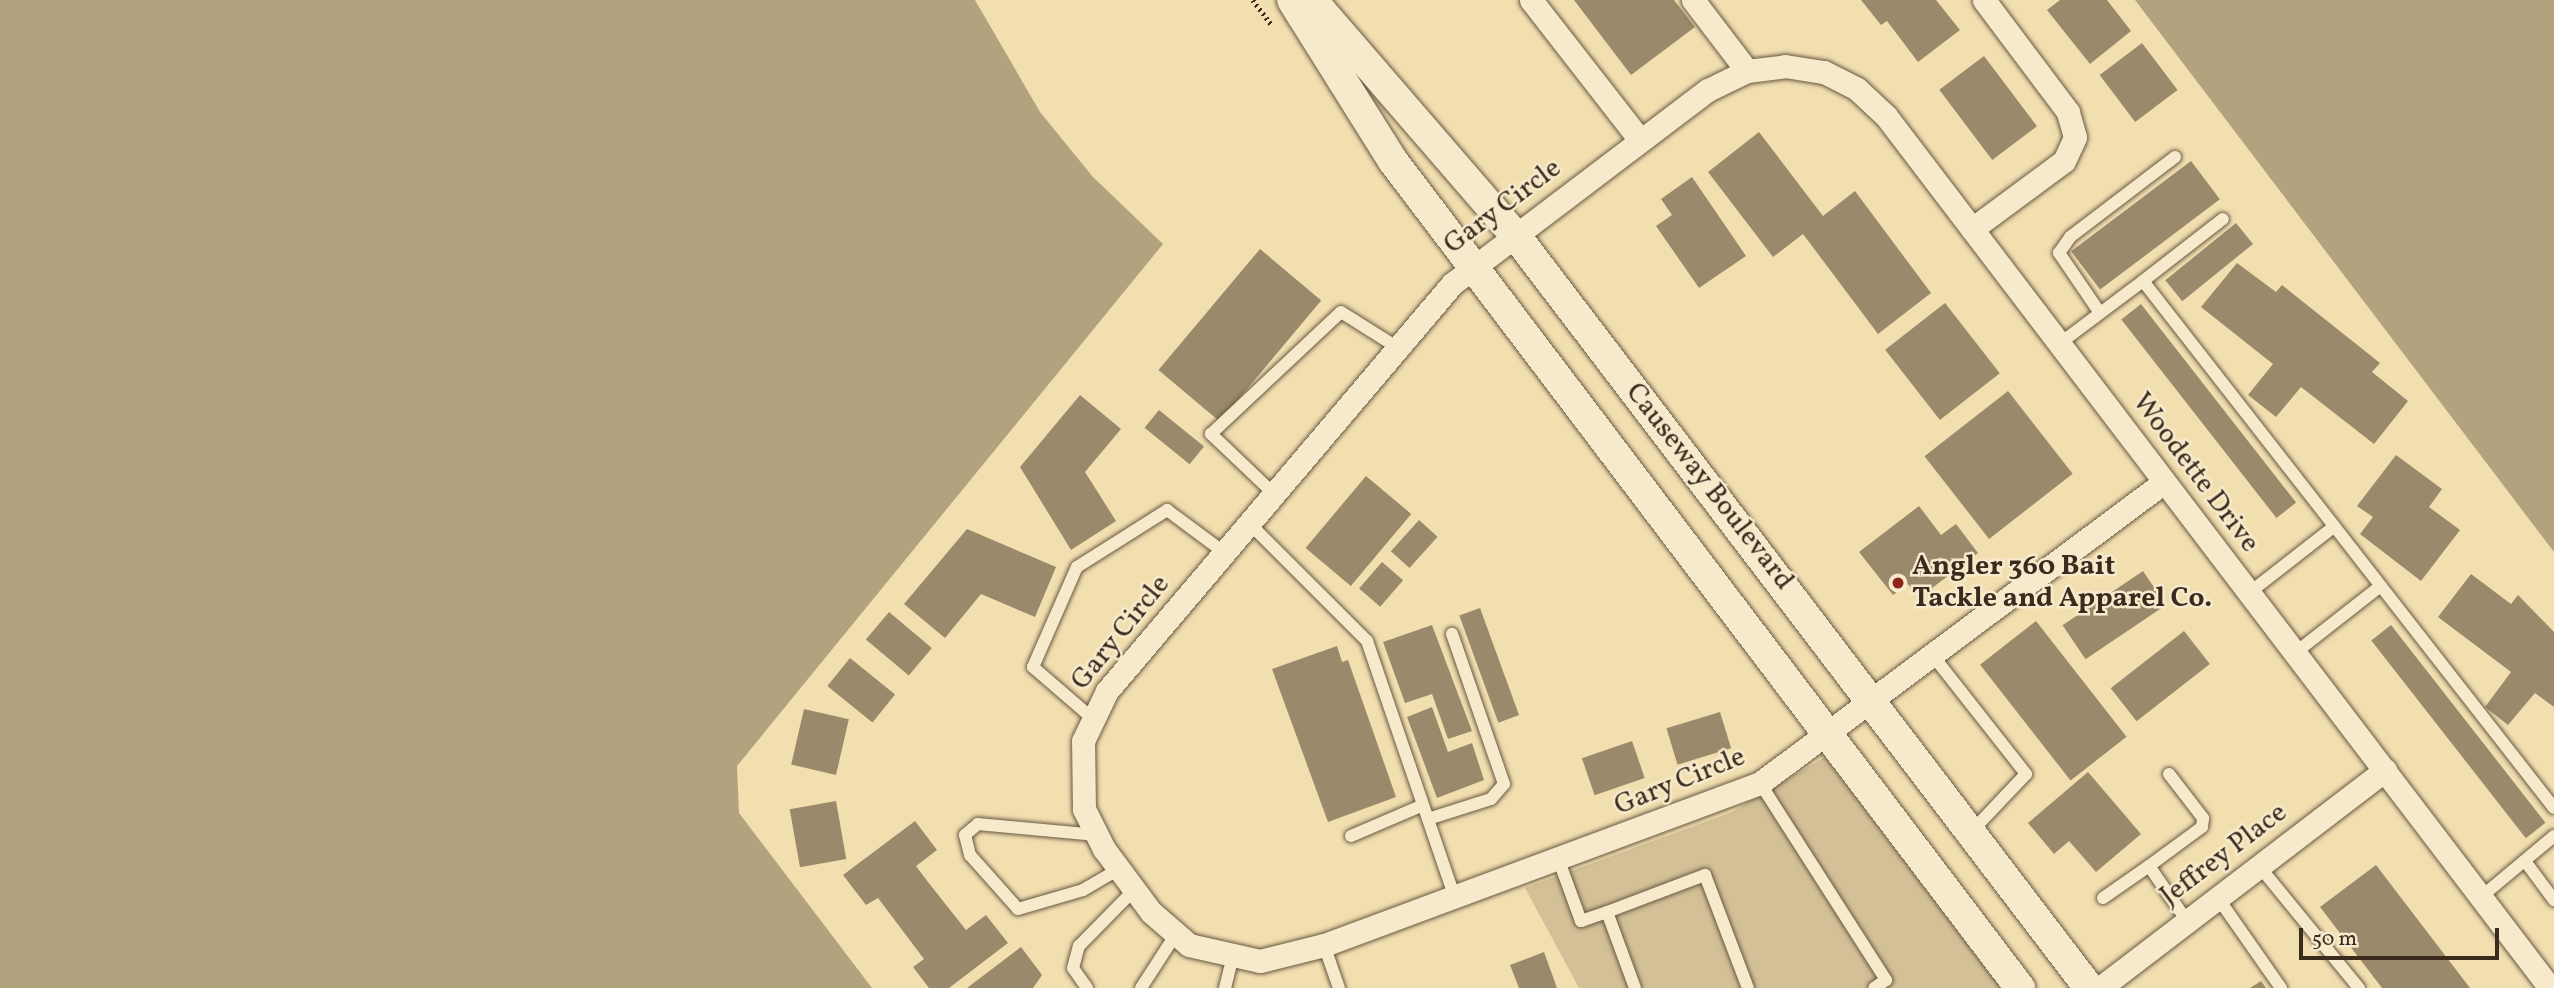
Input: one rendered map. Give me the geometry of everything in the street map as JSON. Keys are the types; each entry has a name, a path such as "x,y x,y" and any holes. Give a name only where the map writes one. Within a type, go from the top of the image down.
{"street":[{"name":"Causeway Boulevard","path":"1292,0 1393,161 2021,988"},
{"name":"Causeway Boulevard","path":"1312,0 1516,236 1874,702 2089,988"},
{"path":"1531,0 1640,140"},
{"path":"1693,0 1747,71"},
{"path":"1972,229 2064,161 2076,137 2068,112 1984,0"},
{"name":"Woodette Drive","path":"1747,71 1785,66 1824,72 1857,89 1886,116 2550,988"},
{"name":"Gary Circle","path":"1747,71 1708,90 1473,268 1395,346 1225,553 1107,691 1092,718 1081,772 1084,809 1097,835 1134,890 1176,934 1232,959 1260,961 1324,945 1559,861 1760,783 1829,737 2164,482"},
{"name":"Jeffrey Place","path":"2099,988 2385,770"}],"lane":[{"path":"2100,313 2059,253 2070,237 2175,157"},
{"path":"2059,344 2223,219"},
{"path":"2143,281 2331,528 2554,808"},
{"path":"1273,494 1211,434 1341,312 1395,346"},
{"path":"1092,718 1033,667 1077,567 1167,510 1225,553"},
{"path":"1249,523 1367,640 1455,898"},
{"path":"2249,593 2331,528"},
{"path":"2295,653 2378,588"},
{"path":"1428,819 1491,799 1504,785 1452,634"},
{"path":"1934,657 2026,774 1971,832"},
{"path":"2103,898 2202,827 2203,818 2169,774"},
{"path":"1760,783 1886,980 1874,988"},
{"path":"1351,836 1423,805"},
{"path":"1097,835 978,824 965,835 970,855 1018,909 1083,890 1119,869"},
{"path":"2481,897 2554,836"},
{"path":"1559,861 1581,921 1705,875 1748,988"},
{"path":"2525,861 2554,900"},
{"path":"2149,866 2187,921"},
{"path":"2259,866 2359,988"},
{"path":"1087,988 1073,968 1079,946 1134,890"},
{"path":"2218,898 2281,988"},
{"path":"1607,912 1635,988"},
{"path":"1141,988 1176,934"},
{"path":"1324,945 1339,988"},
{"path":"1224,988 1232,959"}],"shaded area":[{"path":"0,0 975,0 1040,112 1093,177 1163,244 737,766 739,813 872,988 0,988"},
{"path":"2135,0 2554,0 2554,552"},
{"path":"1825,757 2001,988 1579,988 1525,888 1732,812"}],"building":[{"path":"1574,0 1674,0 1695,27 1631,75"},
{"path":"1861,0 1936,0 1960,30 1918,62 1887,21 1881,25"},
{"path":"2060,0 2107,0 2131,31 2090,64 2047,10"},
{"path":"2142,43 2178,90 2135,122 2100,75"},
{"path":"1984,56 2037,126 1992,160 1939,90"},
{"path":"1759,132 1823,216 1855,191 1931,293 1878,334 1803,234 1773,257 1708,172"},
{"path":"2191,161 2220,199 2100,290 2071,251"},
{"path":"1692,177 1746,256 1699,288 1656,226 1672,215 1661,199"},
{"path":"2236,223 2253,244 2182,301 2165,280"},
{"path":"1260,249 1321,300 1220,421 1158,370"},
{"path":"2237,263 2276,292 2282,285 2380,363 2372,372 2408,401 2374,444 2301,387 2276,417 2248,395 2273,364 2201,307"},
{"path":"1945,303 2000,373 1940,420 1885,350"},
{"path":"2141,304 2296,503 2276,518 2121,319"},
{"path":"2008,391 2073,474 1989,539 1924,456"},
{"path":"1080,395 1121,429 1085,472 1116,521 1071,550 1020,467"},
{"path":"1159,410 1204,447 1190,464 1145,428"},
{"path":"2396,455 2442,489 2429,507 2460,530 2421,581 2360,534 2373,517 2357,506"},
{"path":"1366,476 1411,514 1351,586 1306,548"},
{"path":"1919,506 1941,535 1956,524 1978,553 1919,598 1908,584 1893,595 1859,552"},
{"path":"1419,520 1438,537 1409,568 1391,551"},
{"path":"967,529 1056,567 1035,617 981,594 945,638 904,604"},
{"path":"1382,562 1403,580 1380,607 1359,588"},
{"path":"2143,571 2166,605 2086,659 2063,625"},
{"path":"2471,574 2511,604 2518,595 2554,632 2554,707 2535,693 2508,725 2485,707 2511,672 2438,617"},
{"path":"1480,608 1519,715 1498,723 1459,616"},
{"path":"889,612 932,648 909,676 866,640"},
{"path":"2036,621 2127,737 2071,781 1980,665"},
{"path":"1432,625 1472,731 1448,739 1432,694 1405,703 1383,642"},
{"path":"2391,625 2546,823 2526,838 2371,640"},
{"path":"2184,631 2210,664 2137,721 2111,688"},
{"path":"1337,646 1342,662 1348,660 1396,797 1328,822 1272,669"},
{"path":"850,658 895,695 872,722 827,686"},
{"path":"1432,707 1448,752 1472,743 1484,780 1437,798 1407,717"},
{"path":"804,709 849,719 836,775 791,765"},
{"path":"1720,712 1731,748 1678,765 1666,728"},
{"path":"1632,741 1645,778 1595,795 1582,758"},
{"path":"2088,772 2141,834 2096,872 2069,841 2054,854 2028,823"},
{"path":"836,801 846,859 800,867 790,809"},
{"path":"915,821 937,850 916,866 928,882 966,930 986,915 1008,943 949,988 929,988 913,967 924,959 878,898 866,905 843,875"},
{"path":"2376,865 2470,988 2382,988 2320,907"},
{"path":"1021,947 1042,975 1033,988 967,988"},
{"path":"1544,952 1557,988 1519,988 1510,965"},
{"path":"2261,981 2266,988 2250,988"}],"place":[{"name":"Angler 360 Bait Tackle and Apparel Co.","path":"1898,583"}]}
